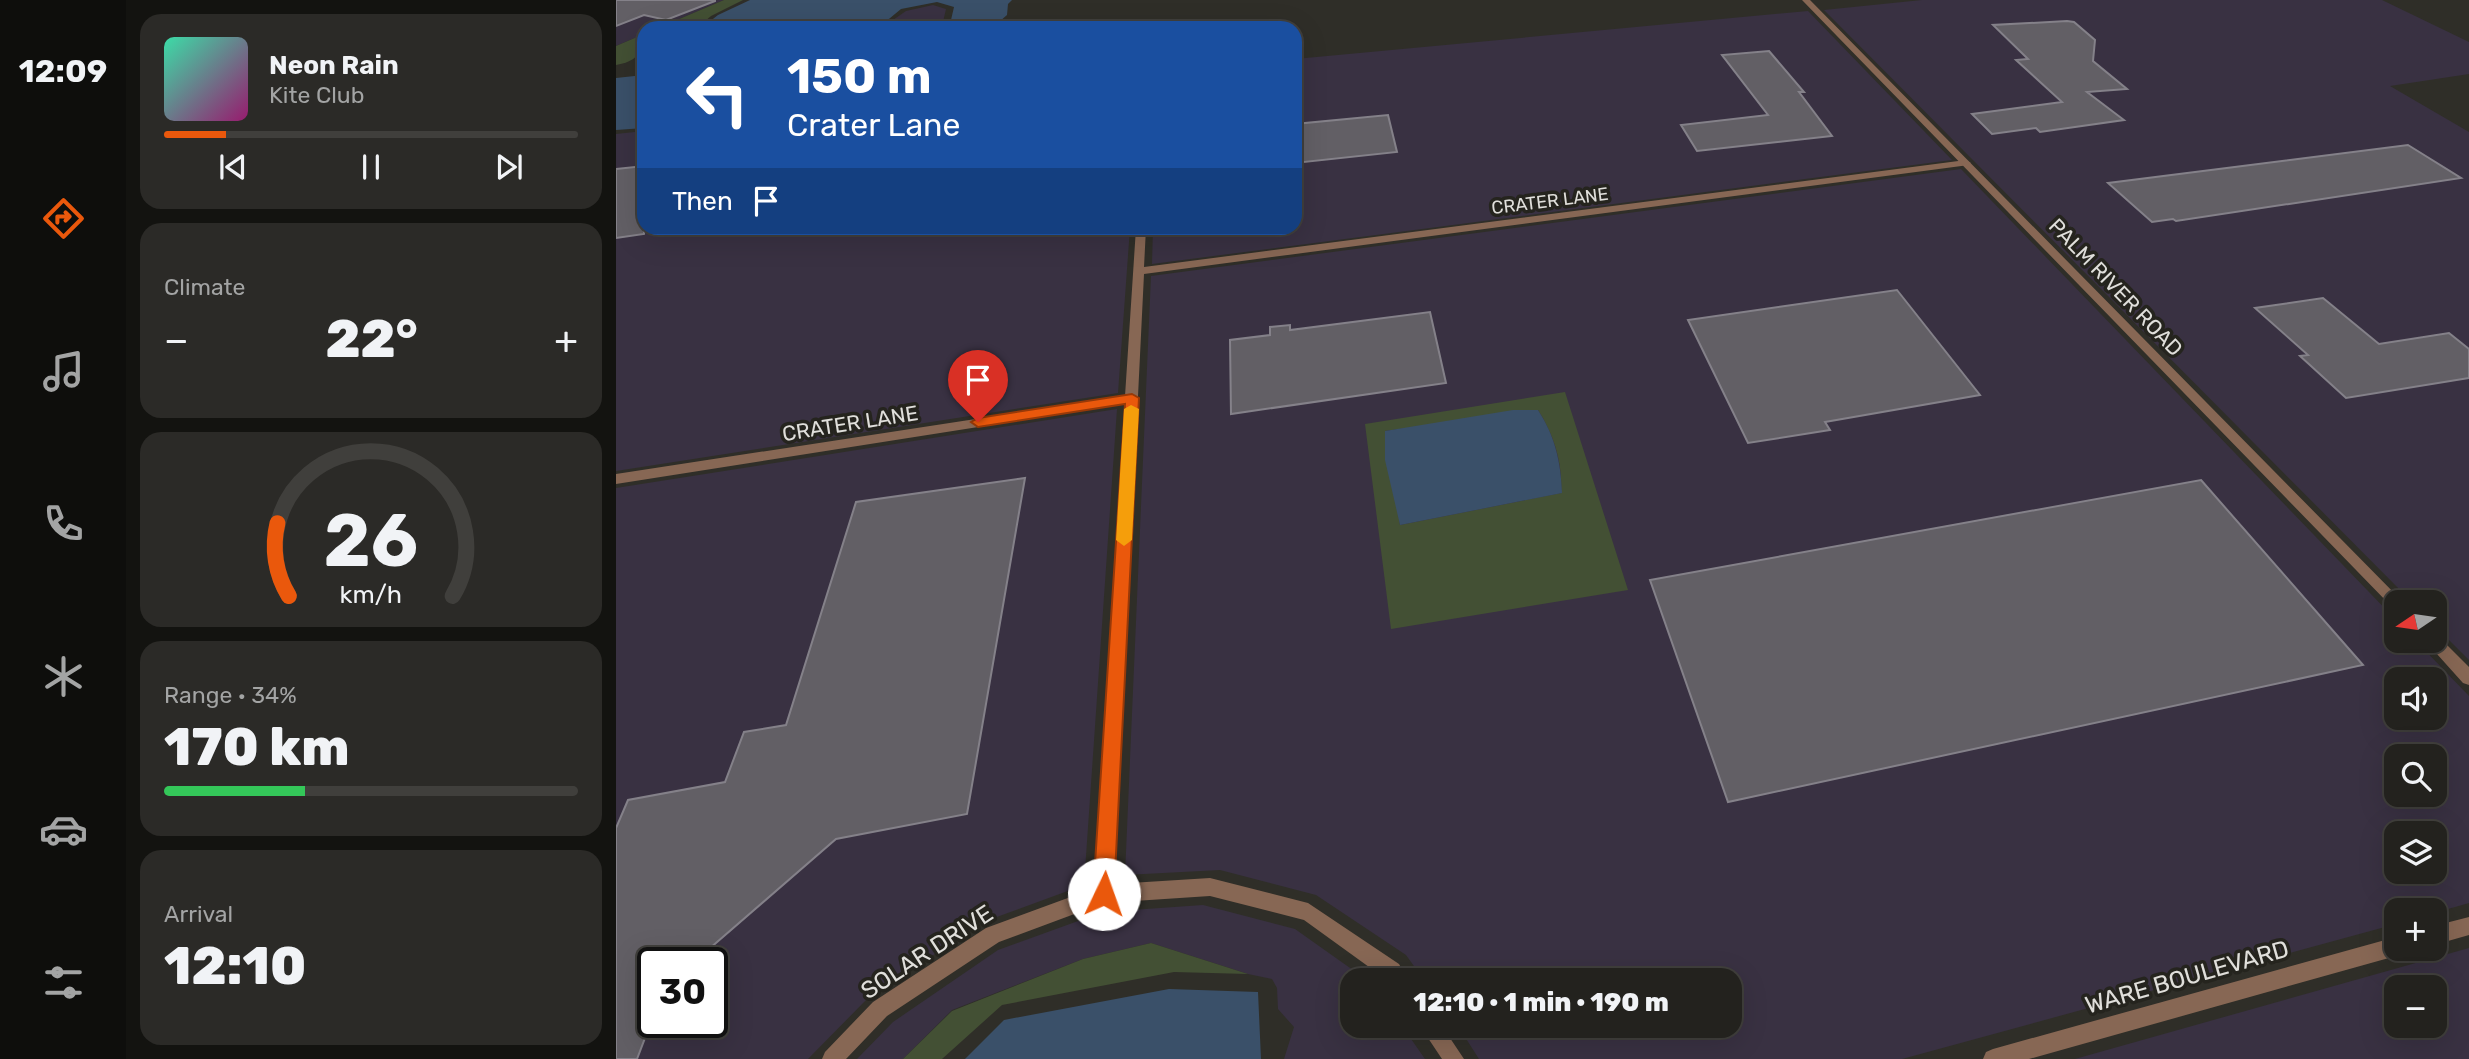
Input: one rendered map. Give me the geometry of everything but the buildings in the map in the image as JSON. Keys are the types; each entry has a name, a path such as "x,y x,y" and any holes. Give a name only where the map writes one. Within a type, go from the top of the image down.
{"street":[{"name":"PALM RIVER ROAD","path":"1806,0 2384,590"},
{"name":"CRATER LANE","path":"1139,271 1966,163"},
{"path":"1104,894 1141,235"},
{"name":"CRATER LANE","path":"616,479 1132,398"},
{"path":"2445,653 2469,678"},
{"name":"SOLAR DRIVE","path":"832,1059 880,1009 993,935 1104,894 1210,887 1308,912 1388,968"},
{"path":"2447,932 2469,926"},
{"name":"WARE BOULEVARD","path":"1993,1059 2384,949"},
{"path":"1439,1038 1454,1059"}],"shaded area":[{"path":"616,0 724,0 674,21 637,21 637,37 616,46"},
{"path":"1922,0 2382,0 2469,42 2469,74 2390,86 2469,132 2469,660 2447,638 2447,590 2400,590 1824,10"},
{"path":"933,5 946,9 943,21 893,21 906,11"},
{"path":"1808,11 1952,160 1152,264 1153,235 1302,235 1302,58"},
{"path":"637,132 637,235 1129,235 1118,393 616,471 616,134"},
{"path":"1961,169 2384,608 2384,653 2428,653 2441,667 2384,667 2384,730 2447,730 2447,673 2469,696 2469,903 2447,909 2447,898 2384,898 2384,927 1902,1059 1479,1059 1466,1038 1742,1038 1742,968 1415,968 1406,955 1316,895 1220,870 1125,875 1151,276"},
{"path":"1117,409 1084,885 983,922 866,1000 808,1059 616,1059 616,488"},
{"path":"1203,905 1295,929 1350,968 1340,968 1340,1038 1410,1038 1425,1059 1284,1059 1294,1027 1278,1009 1277,988 1272,979 1151,943 1083,959 952,1010 903,1059 857,1059 893,1022 998,950 1103,912"},
{"path":"2469,948 2469,1059 2075,1059 2423,961 2447,961 2447,954"}],"green space":[{"path":"724,0 743,0 705,21 674,21"},
{"path":"637,37 637,56 616,65 616,46"},
{"path":"1565,392 1628,590 1391,629 1365,424","holes":["1538,410 1559,460 1561,493 1400,525 1385,431"]},
{"path":"1151,943 1248,974 1174,972 1002,1005 942,1059 903,1059 952,1011 1083,959"}],"water":[{"path":"750,0 1012,0 1008,4 1007,15 1000,21 952,21 954,7 937,2 901,9 886,21 710,21"},
{"path":"637,76 637,128 616,130 616,78"},
{"path":"1513,410 1538,410 1544,420 1556,450 1562,493 1400,525 1385,460 1385,431"},
{"path":"1169,989 1258,992 1261,1059 965,1059 1004,1020"}],"slow traffic":[{"path":"1124,540 1131,409"}],"route":[{"path":"978,422 1132,398 1104,894"}]}
